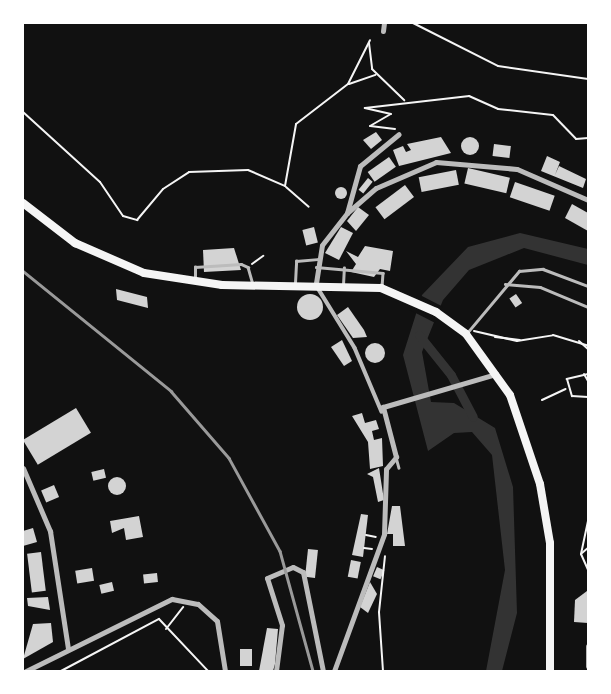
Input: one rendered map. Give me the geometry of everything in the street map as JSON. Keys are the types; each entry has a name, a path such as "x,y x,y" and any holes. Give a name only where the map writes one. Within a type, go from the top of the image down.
{"main road":[{"path":"23,203 100,256 194,282 253,285 316,283 381,288 403,296 468,332 499,373 518,414 546,512 548,668"}],"street":[{"path":"383,31 384,23"},
{"path":"334,671 378,551 386,469 396,457 382,412 355,348 316,283 316,267 317,259 346,213 360,166 399,134"},
{"path":"346,213 405,172 446,161 517,169 588,200"},
{"path":"382,412 391,402 474,382 499,373"},
{"path":"23,468 50,531 68,649"},
{"path":"276,671 282,625 267,581 273,574 293,567 303,572 323,671"},
{"path":"26,671 159,601 185,600 217,621 225,671"},
{"path":"588,646 588,666"}],"lane":[{"path":"295,283 296,261 317,259"},
{"path":"194,282 195,267 248,267 253,285"},
{"path":"316,267 383,273 381,288"},
{"path":"342,285 344,268"},
{"path":"468,332 503,284 530,268 588,286"},
{"path":"503,284 540,288 588,307"},
{"path":"396,457 399,468"}],"path":[{"path":"413,23 498,66 588,79"},
{"path":"348,85 370,40 383,31"},
{"path":"370,40 368,61 376,75 405,101"},
{"path":"285,186 296,124 348,85 376,75"},
{"path":"399,134 370,126 390,112 364,110 405,101 470,96 498,109 553,115 576,139 588,138"},
{"path":"23,112 100,182 127,219 141,218 163,189 189,172 248,170 285,186 309,207"},
{"path":"248,267 263,257"},
{"path":"468,332 520,340 565,337 588,347"},
{"path":"583,374 588,381"},
{"path":"588,374 567,379 567,388 578,398 588,397"},
{"path":"542,400 567,388"},
{"path":"588,521 581,554 588,570"},
{"path":"364,548 378,551 388,562 379,612 383,671"},
{"path":"581,554 588,548"},
{"path":"164,629 180,620 185,600"},
{"path":"61,671 159,619 164,629 191,647 208,671"}],"shaded area":[{"path":"520,233 588,249 588,265 524,248 469,270 443,300 422,352 431,402 454,403 495,428 513,487 517,613 502,671 486,671 505,570 492,455 472,432 454,433 428,451 403,355 422,295 468,247"}],"pier":[{"path":"418,294 443,307 435,323 410,310"}],"building":[{"path":"376,132 382,140 371,149 363,140"},
{"path":"441,137 451,153 399,166 393,150 403,146 406,152 411,150 407,144"},
{"path":"470,137 476,140 479,146 476,152 470,155 464,152 461,146 464,140"},
{"path":"494,144 511,146 509,158 493,156"},
{"path":"547,156 560,162 555,175 559,166 586,179 583,188 541,171"},
{"path":"389,157 396,167 375,182 368,172"},
{"path":"468,168 510,178 506,193 464,184"},
{"path":"456,170 459,185 422,192 419,177"},
{"path":"368,178 373,182 363,193 359,190"},
{"path":"515,182 555,196 550,211 510,197"},
{"path":"405,185 414,197 384,219 375,207"},
{"path":"341,187 347,193 341,199 335,193"},
{"path":"572,204 588,213 588,231 565,218"},
{"path":"358,207 369,215 356,231 347,221"},
{"path":"314,227 318,243 306,245 302,230"},
{"path":"341,227 353,233 339,260 325,253"},
{"path":"365,246 393,251 390,271 380,269 374,277 351,272 356,264 346,251 358,257"},
{"path":"234,248 241,270 204,272 203,250"},
{"path":"116,289 147,297 148,308 117,300"},
{"path":"310,294 319,298 323,307 319,316 310,320 301,316 297,307 301,298"},
{"path":"516,294 522,303 516,308 509,298"},
{"path":"348,307 367,337 353,338 337,315"},
{"path":"342,340 352,361 344,366 331,347"},
{"path":"371,343 379,343 385,353 379,363 371,363 365,357 365,349"},
{"path":"76,408 91,433 38,465 23,440"},
{"path":"362,413 365,423 376,420 379,429 372,431 374,440 382,438 383,466 370,469 368,442 352,416"},
{"path":"379,468 384,500 378,502 373,477 367,474"},
{"path":"104,469 106,478 93,481 91,472"},
{"path":"117,477 123,480 126,486 123,492 117,495 111,492 108,486 111,480"},
{"path":"54,485 59,497 46,502 41,490"},
{"path":"392,506 400,506 405,546 393,546 393,534 387,534"},
{"path":"361,514 368,515 363,557 352,555"},
{"path":"139,516 143,537 126,540 124,528 112,533 110,521"},
{"path":"33,528 37,542 23,546 23,531"},
{"path":"308,549 318,550 315,578 305,577"},
{"path":"41,552 46,591 32,592 27,554"},
{"path":"351,560 361,562 358,579 348,577"},
{"path":"377,567 384,570 380,579 373,576"},
{"path":"92,568 94,581 77,583 75,571"},
{"path":"157,573 158,582 144,583 143,574"},
{"path":"112,582 114,591 101,594 99,585"},
{"path":"370,582 377,594 368,613 360,607"},
{"path":"587,591 588,623 574,622 575,600"},
{"path":"48,597 50,610 28,606 27,598"},
{"path":"51,623 53,642 23,659 33,624"},
{"path":"267,628 278,629 275,664 273,671 259,671"},
{"path":"240,649 252,649 252,666 240,666"}],"waterway":[{"path":"419,335 451,375 473,417"}],"railway":[{"path":"23,271 171,391 229,458 280,551 313,671"}]}
